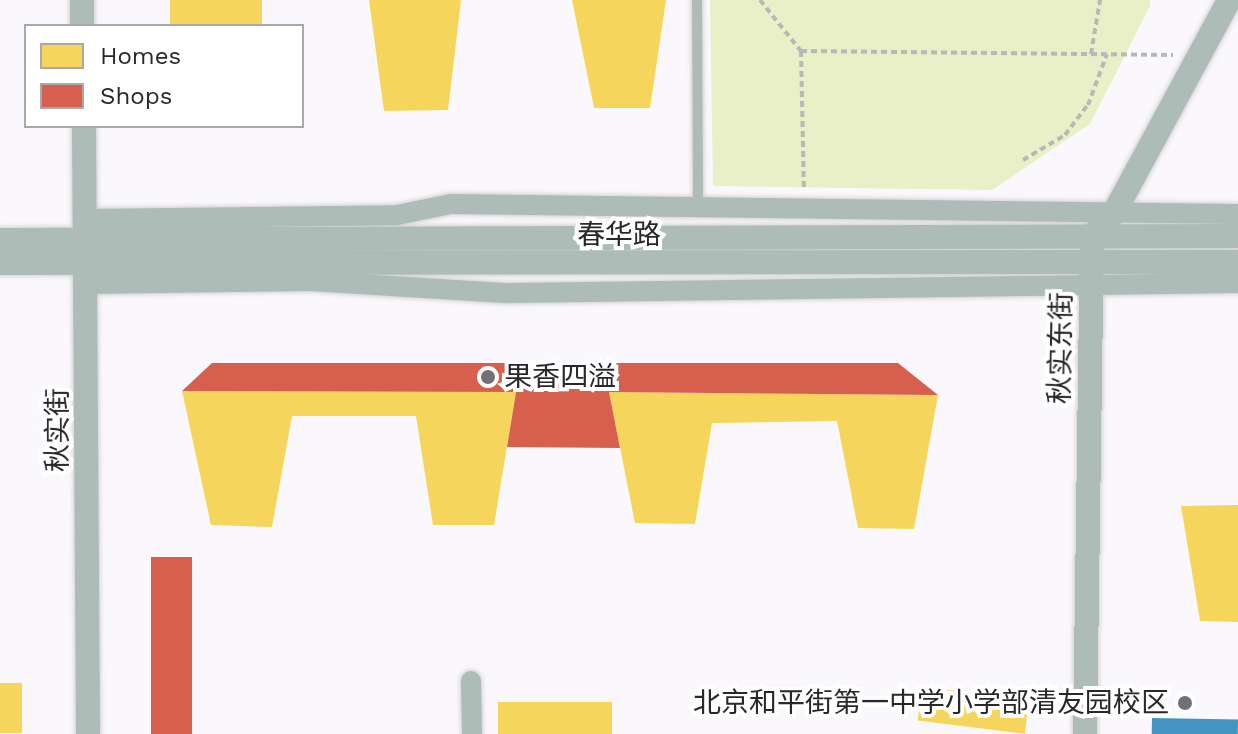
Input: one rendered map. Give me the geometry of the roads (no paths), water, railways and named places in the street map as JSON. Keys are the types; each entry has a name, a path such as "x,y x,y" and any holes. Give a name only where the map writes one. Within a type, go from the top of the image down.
{"street":[{"path":"82,0 82,24"},
{"path":"1092,236 1114,213 1229,0"},
{"name":"秋实街","path":"84,128 88,734"},
{"path":"87,228 397,215 451,204 698,212 1238,214"},
{"name":"春华路","path":"0,240 87,228 1238,236"},
{"name":"秋实东街","path":"1085,734 1092,236"},
{"name":"春华路","path":"0,263 87,274 1092,273 1238,262"},
{"path":"1092,273 1238,283"},
{"path":"471,681 472,734"}],"lane":[{"path":"697,0 698,212"}],"place":[{"name":"果香四溢","path":"488,377"},
{"name":"北京和平街第一中学小学部清友园校区","path":"1185,703"}]}
